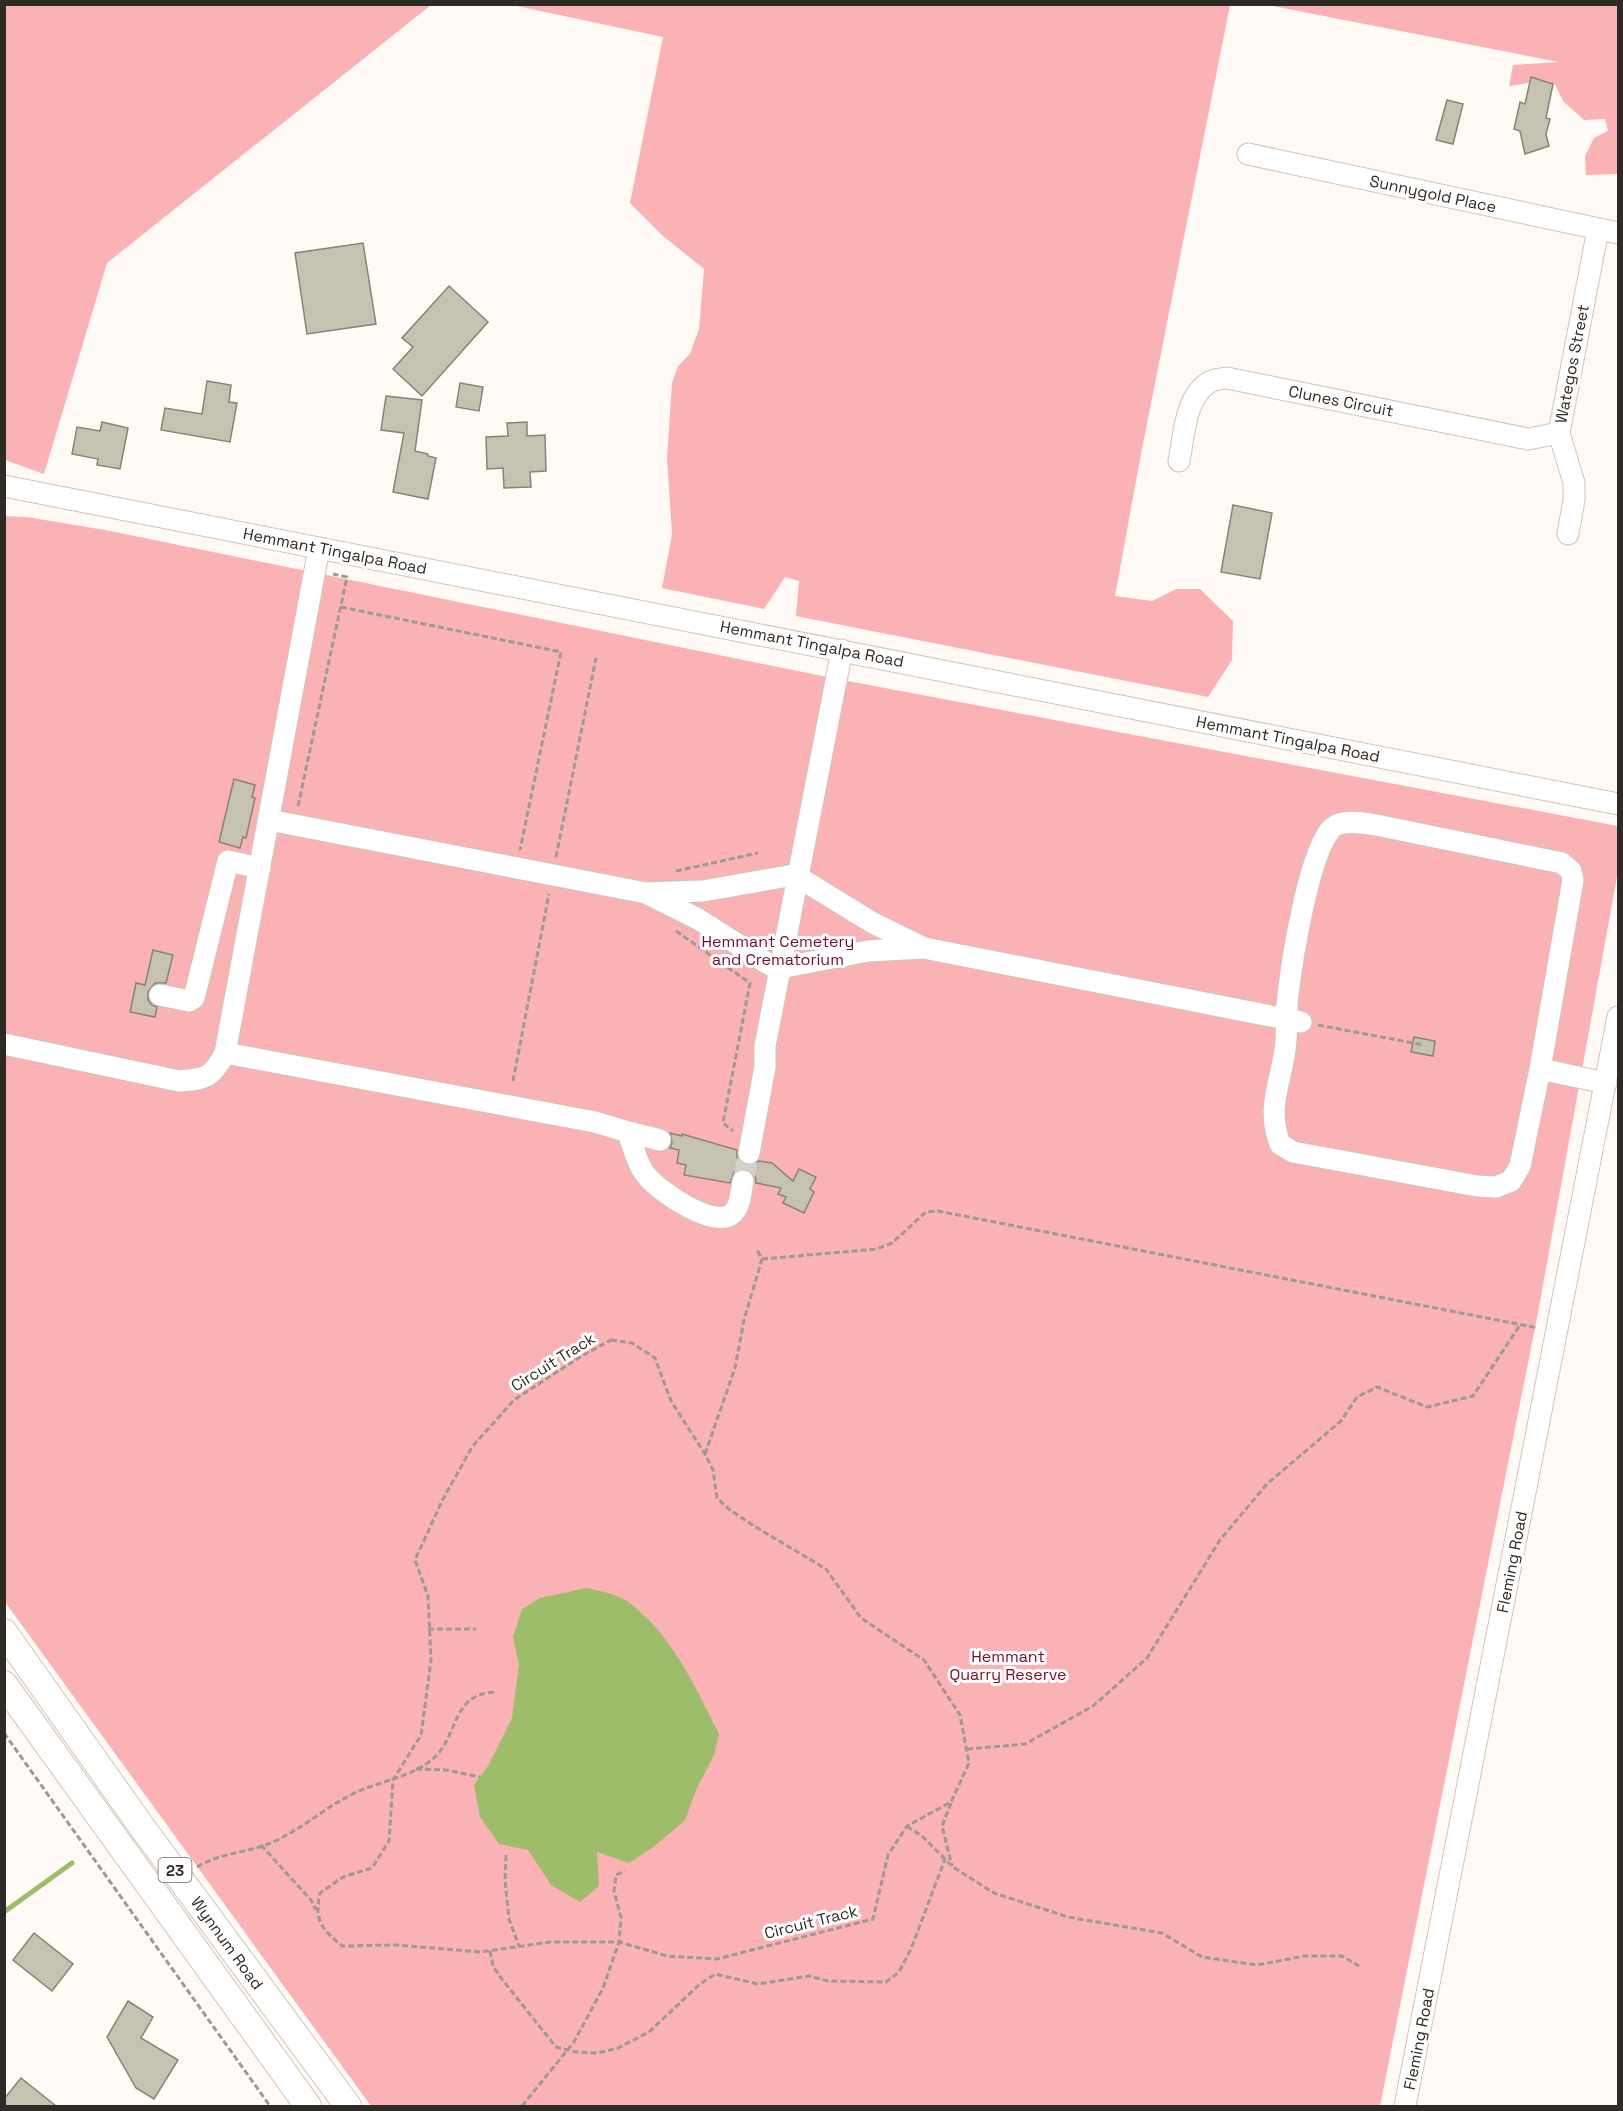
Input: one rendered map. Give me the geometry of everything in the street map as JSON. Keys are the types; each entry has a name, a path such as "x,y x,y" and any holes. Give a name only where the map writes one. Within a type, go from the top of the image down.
{"main road":[{"name":"Wynnum Road","path":"4,1632 142,1827 348,2106"},
{"name":"Wynnum Road","path":"4,1684 308,2106"}],"street":[{"name":"Sunnygold Place","path":"1248,154 1618,233"},
{"name":"Wategos Street","path":"1568,534 1574,500 1574,483 1559,433 1598,229"},
{"name":"Clunes Circuit","path":"1179,461 1195,395 1210,381 1227,378 1528,439 1559,433"},
{"name":"Hemmant Tingalpa Road","path":"4,486 1618,804"},
{"path":"4,1044 179,1081 203,1079 217,1068 225,1053 319,548"},
{"path":"750,1145 765,1067 765,1046 842,650"},
{"path":"269,819 519,859 645,893 698,919 770,965 780,968 868,951 924,948 1294,1021"},
{"path":"1351,822 1376,825 1562,863 1571,871 1573,880 1540,1070 1521,1166 1511,1181 1496,1187 1477,1186 1293,1152 1280,1144 1274,1128 1273,1110 1286,1043 1294,1021 1288,997 1307,890 1323,838 1334,826 1351,822"},
{"path":"160,995 189,1001 194,998 228,861 260,868"},
{"path":"645,893 703,891 788,876 798,877 873,923 924,948"},
{"path":"698,919 698,904 703,891"},
{"path":"868,951 873,923"},
{"name":"Fleming Road","path":"1405,2106 1618,1017"},
{"path":"225,1053 595,1122 660,1140"},
{"path":"1540,1070 1606,1083"},
{"path":"627,1132 646,1175 678,1200 705,1216 720,1219 734,1213 739,1205 743,1181"}],"path":[{"path":"298,806 346,577 314,570"},
{"path":"341,606 561,652 519,859"},
{"path":"556,857 596,658"},
{"path":"509,848 519,859"},
{"path":"666,873 758,853"},
{"path":"513,1081 549,894 540,892"},
{"path":"667,925 750,983 723,1123 750,1145"},
{"path":"1294,1021 1424,1045"},
{"path":"762,1259 876,1249 892,1243 926,1212 938,1211 1520,1325 1473,1396 1427,1407 1377,1387 1357,1397 1341,1421 1267,1484 1220,1540 1147,1658 1093,1706 1025,1744 966,1749"},
{"path":"705,1454 735,1368 744,1320 762,1259 758,1250"},
{"name":"Circuit Track","path":"611,1340 632,1342 655,1358 670,1401 713,1470 717,1498 754,1526 826,1569 861,1618 924,1660 960,1715 969,1763 951,1802 907,1826 888,1855 873,1919 717,1959 667,1956 619,1942 550,1942 480,1952 394,1945 342,1946 324,1930 316,1911 320,1893 343,1877 372,1868 389,1841 393,1780 422,1735 431,1660 428,1629 428,1596 415,1560 442,1501 472,1447 514,1400 580,1357 611,1340"},
{"path":"428,1629 476,1629"},
{"path":"181,1878 209,1859 274,1842 358,1791 393,1780 430,1762 444,1745 466,1701 482,1692 497,1692"},
{"path":"4,1733 270,2106"},
{"path":"415,1769 446,1770 480,1777"},
{"path":"951,1802 942,1826 952,1867"},
{"path":"907,1826 923,1837 952,1867 994,1893 1068,1917 1162,1933 1202,1957 1257,1965 1305,1956 1342,1956 1359,1966"},
{"path":"261,1845 312,1900 316,1911"},
{"path":"506,1856 505,1881 509,1920 519,1946"},
{"path":"490,1950 493,1966 501,1978 556,2047 598,2053 618,2048 649,2032 700,1984 715,1974 758,1984 809,1976 828,1981 886,1982 899,1972 911,1949 945,1859"},
{"path":"522,2106 574,2042 603,1988 619,1942 621,1918 614,1891 616,1875 625,1871"}],"green space":[{"path":"4,5 431,5 107,263 44,474 5,460"},
{"path":"512,5 1230,5 1115,596 1152,601 1176,589 1200,589 1233,621 1232,660 1208,697 796,616 799,581 785,577 764,609 662,588 672,534 667,458 672,383 678,366 690,354 699,329 704,269 663,236 630,203 663,37"},
{"path":"1267,5 1618,5 1618,174 1586,175 1585,156 1594,138 1608,131 1605,119 1584,120 1563,101 1555,84 1527,83 1509,86 1513,65 1559,62"},
{"name":"Hemmant Quarry Reserve","path":"4,516 27,517 105,530 837,679 1618,826 1618,871 1537,1318 1380,2106 371,2106 5,1602"}],"shaded area":[{"path":"587,1588 627,1601 657,1629 680,1661 719,1734 714,1755 696,1790 685,1820 656,1845 629,1863 597,1852 599,1886 580,1902 551,1885 528,1850 499,1844 480,1817 474,1785 488,1766 512,1718 519,1665 513,1637 522,1609 540,1598"}],"building":[{"path":"1531,77 1553,84 1546,118 1550,119 1546,134 1549,146 1525,154 1520,131 1514,129 1520,102 1525,104"},
{"path":"1447,100 1463,104 1453,144 1436,140"},
{"path":"363,243 376,324 307,334 295,253"},
{"path":"449,286 488,322 422,396 393,369 413,347 402,338"},
{"path":"207,381 231,385 229,402 237,403 230,442 161,430 165,408 202,414"},
{"path":"460,383 483,387 479,411 456,407"},
{"path":"386,396 422,400 415,451 436,458 428,499 393,492 404,433 381,430"},
{"path":"102,422 128,428 120,469 97,465 98,459 72,454 77,427 100,431"},
{"path":"527,422 527,436 545,435 546,471 530,472 531,487 504,488 503,468 487,469 486,437 508,436 507,423"},
{"path":"1233,505 1272,513 1260,579 1221,572"},
{"path":"234,779 255,785 252,797 255,798 246,838 243,837 240,848 219,842"},
{"path":"153,950 173,955 166,983 155,983 148,992 148,1000 157,1007 155,1017 130,1012 136,983 145,985"},
{"path":"1414,1037 1435,1041 1433,1056 1411,1052"},
{"path":"670,1133 682,1136 682,1134 737,1150 737,1158 746,1165 754,1165 759,1161 772,1163 793,1181 799,1169 816,1177 810,1189 814,1192 804,1213 783,1203 786,1197 778,1194 781,1188 756,1183 755,1176 746,1169 734,1172 730,1183 684,1175 686,1165 677,1163 679,1150 670,1148 672,1143"},
{"path":"34,1933 73,1964 52,1991 13,1960"},
{"path":"128,2001 153,2017 141,2038 178,2060 154,2099 136,2088 107,2037"},
{"path":"21,2078 56,2106 4,2106 4,2099"}],"waterway":[{"path":"4,1912 72,1863"}],"tunnel":[{"path":"743,1181 749,1153"}],"park label":[{"name":"Hemmant Cemetery and Crematorium","path":"778,950"}]}
